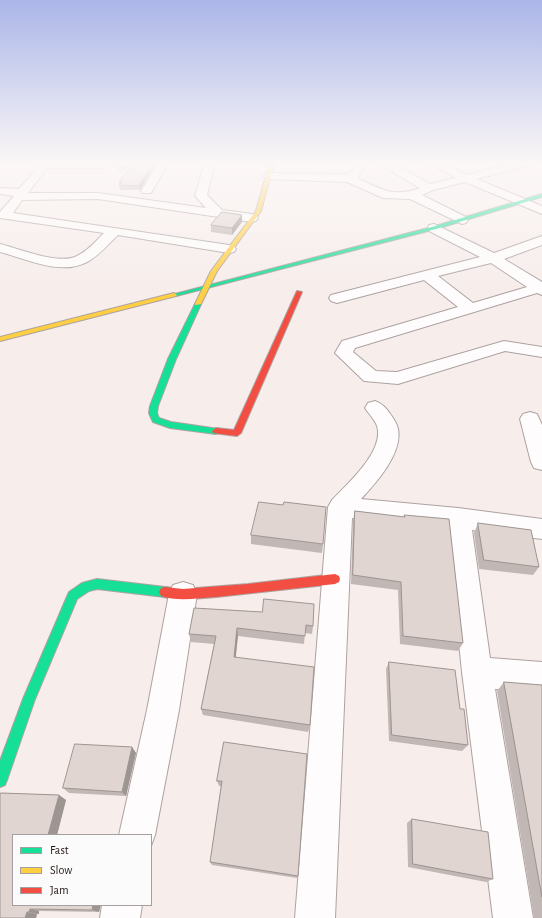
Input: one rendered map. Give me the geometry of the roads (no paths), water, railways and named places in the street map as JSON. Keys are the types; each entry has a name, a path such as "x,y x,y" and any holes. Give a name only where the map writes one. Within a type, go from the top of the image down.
{"street":[{"path":"2,217 13,205"},
{"path":"84,217 92,205"},
{"path":"160,205 252,218"},
{"path":"210,205 218,213"},
{"path":"260,205 258,211 214,271 172,359 153,413 156,420 170,425 237,433 299,292"},
{"path":"432,205 462,220"},
{"path":"0,339 434,228 508,205"},
{"path":"529,205 542,210"},
{"path":"2,217 84,217 115,231 229,249"},
{"path":"434,228 493,258 541,289"},
{"path":"0,248 54,262 75,261 82,258 115,231"},
{"path":"338,298 493,258 542,240"},
{"path":"427,275 470,309"},
{"path":"541,289 348,345 344,353 371,377 398,378 504,346 542,352"},
{"path":"315,918 340,507 380,461 389,437 388,428 375,408"},
{"path":"530,419 542,462"},
{"path":"340,507 458,518 542,529"},
{"path":"458,518 477,672 513,918"},
{"path":"0,780 29,699 73,596 80,589 92,584 101,584 183,594 248,589 335,579"},
{"path":"137,834 163,710 183,594"},
{"path":"477,672 542,677"},
{"path":"120,918 122,906"}]}
